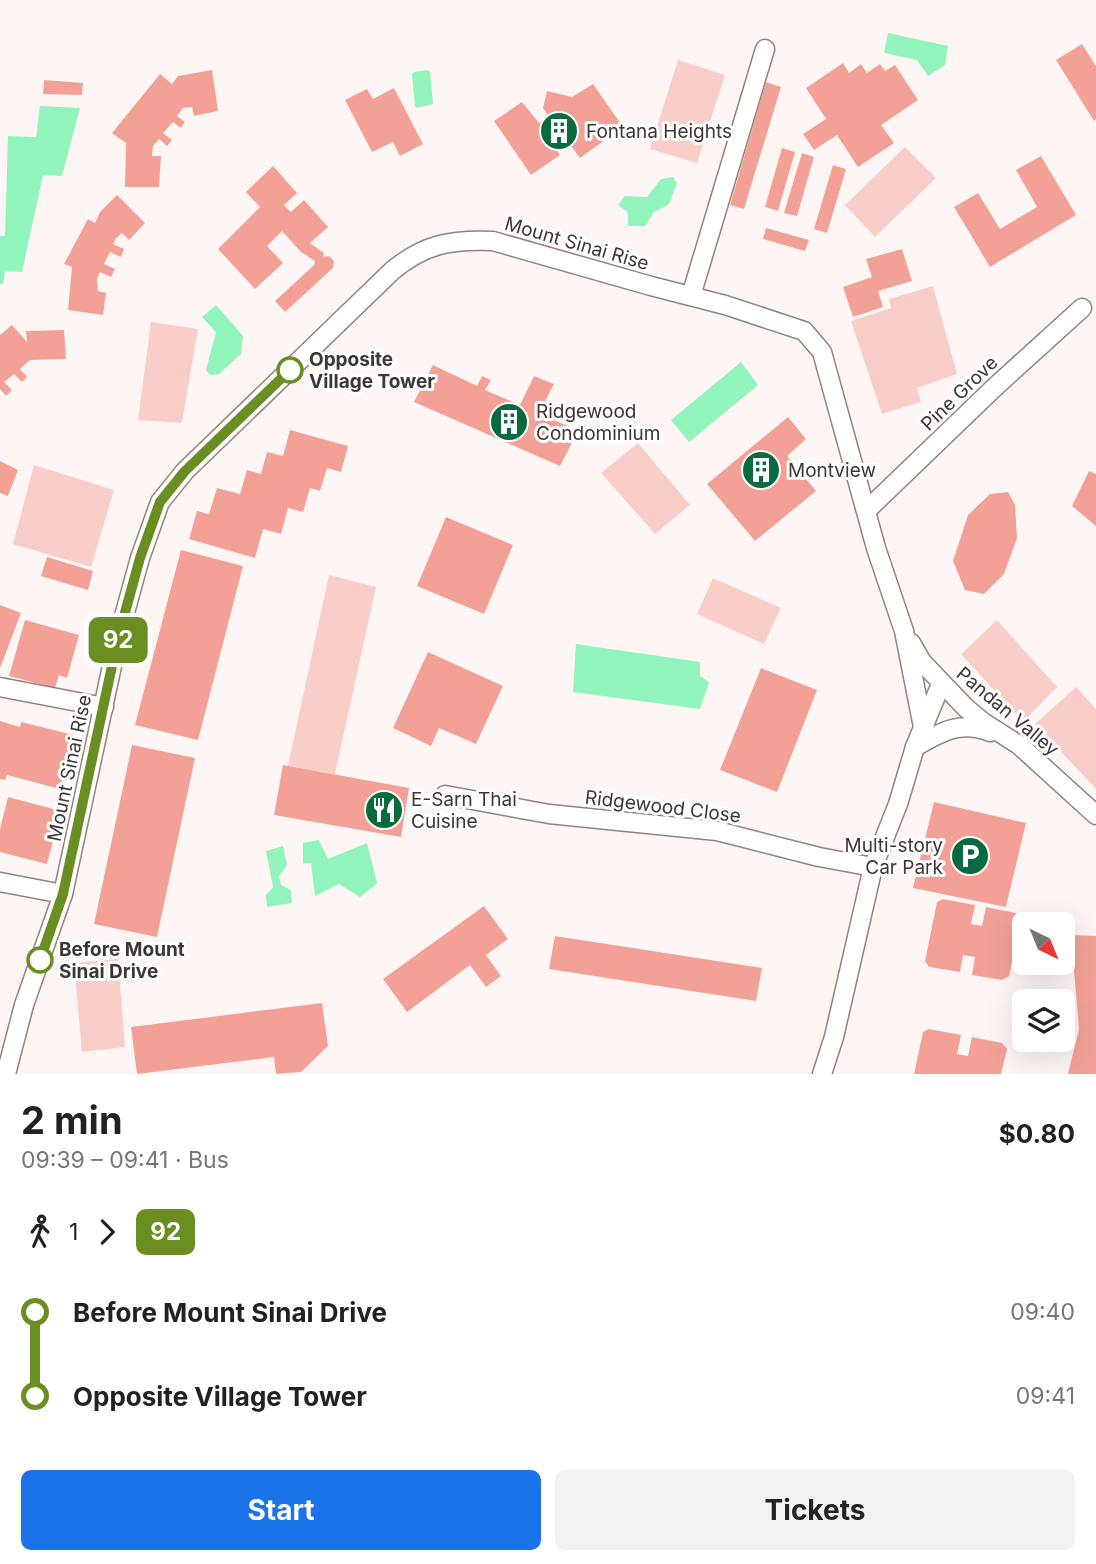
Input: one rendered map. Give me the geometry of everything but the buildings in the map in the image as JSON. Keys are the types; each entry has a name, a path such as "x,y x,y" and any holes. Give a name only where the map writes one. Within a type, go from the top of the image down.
{"street":[{"path":"691,296 765,49"},
{"name":"Mount Sinai Rise","path":"6,1074 24,1004 63,894 118,638 140,558 160,502 185,471 410,256 425,249 469,240 494,241 725,305 809,335 822,352 876,548 904,631"},
{"name":"Pine Grove","path":"867,510 1082,308"},
{"path":"904,631 923,727"},
{"name":"Pandan Valley","path":"904,631 922,662 942,684 983,722 1019,745 1096,816"},
{"path":"822,1074 834,1037 873,867 898,804 915,747 942,684"},
{"path":"0,687 104,707"},
{"path":"915,747 941,732 974,726 1019,745"},
{"name":"Ridgewood Close","path":"446,795 549,814 717,831 819,857 873,867"},
{"path":"0,882 63,894"}],"shaded area":[{"path":"888,33 948,46 945,65 928,76 917,60 884,53"},
{"path":"678,60 725,75 697,163 650,149"},
{"path":"428,70 433,104 417,108 412,74"},
{"path":"40,106 80,108 62,176 43,175 22,272 5,271 3,284 0,284 0,236 5,236 8,136 36,137"},
{"path":"905,147 936,178 875,237 845,205"},
{"path":"673,177 677,183 669,204 654,212 645,226 628,226 628,212 618,205 625,196 647,197 661,179"},
{"path":"933,286 957,374 917,388 921,402 882,414 851,321 891,308 889,299"},
{"path":"216,305 243,336 241,354 219,374 210,375 206,370 216,332 202,317"},
{"path":"151,322 198,329 182,423 138,420"},
{"path":"741,362 758,385 689,442 671,420"},
{"path":"638,443 690,505 655,534 601,473"},
{"path":"34,465 114,490 91,567 13,544"},
{"path":"329,575 376,587 335,774 288,766"},
{"path":"713,578 781,608 764,644 697,614"},
{"path":"997,620 1057,687 1023,722 961,654"},
{"path":"576,644 700,662 700,676 709,682 700,709 573,692"},
{"path":"1076,687 1096,709 1096,789 1035,724"},
{"path":"319,840 328,859 367,843 377,883 360,897 339,884 315,896 311,863 303,863 303,843"},
{"path":"283,846 287,865 279,876 281,885 291,890 292,903 267,907 266,895 273,887 266,851"},
{"path":"118,959 125,1047 82,1052 74,963"}],"bus line":[{"name":"92","path":"40,960 63,894 118,638 140,558 160,502 185,471 290,370"}],"place":[{"name":"Fontana Heights","path":"559,131"},
{"name":"Opposite Village Tower","path":"290,370"},
{"name":"Ridgewood Condominium","path":"509,422"},
{"name":"Montview","path":"761,470"},
{"name":"E-Sarn Thai Cuisine","path":"384,810"},
{"name":"Multi-story Car Park","path":"970,856"},
{"name":"Before Mount Sinai Drive","path":"40,960"}]}
